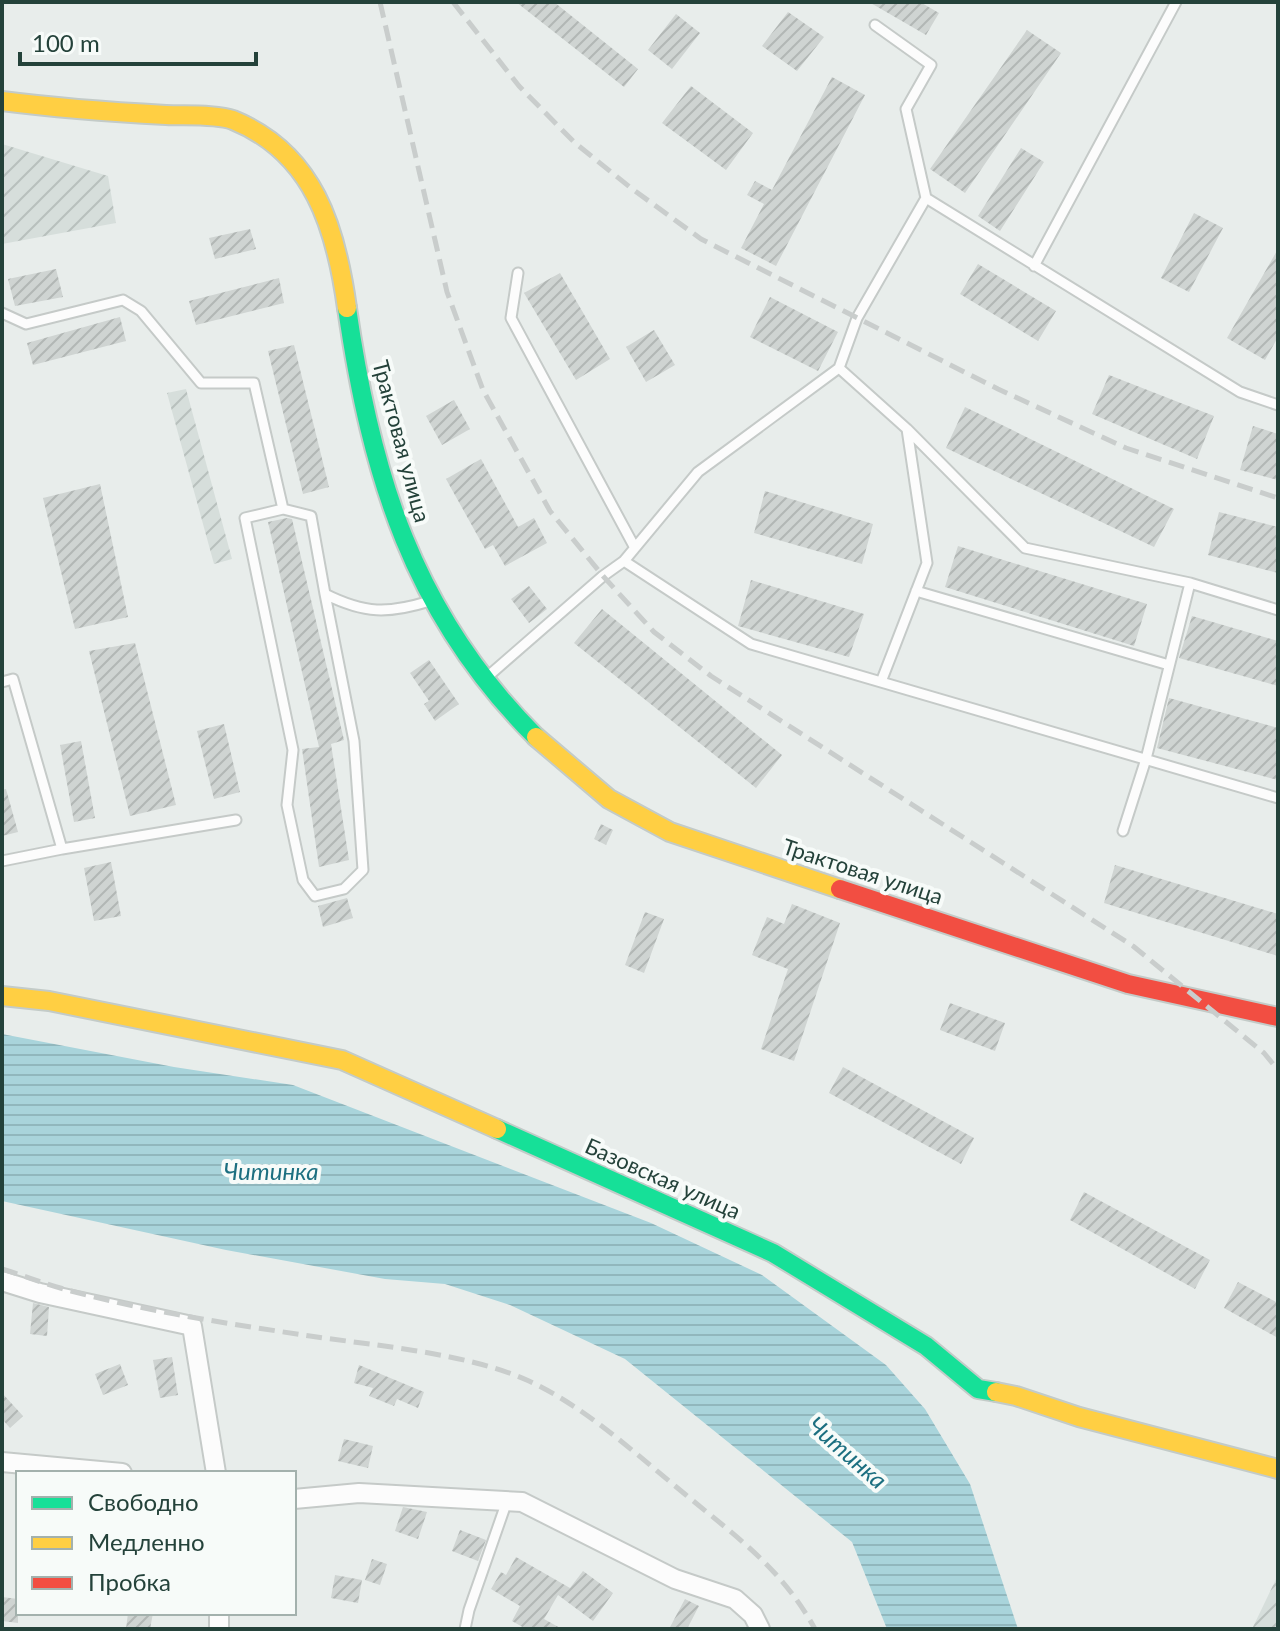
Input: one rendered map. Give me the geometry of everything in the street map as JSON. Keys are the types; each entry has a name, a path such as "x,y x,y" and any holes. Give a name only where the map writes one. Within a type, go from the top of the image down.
{"main road":[{"name":"Трактовая улица","path":"2,101 65,109 230,119 254,128 297,162 327,216 339,250 364,408 395,519 430,601 444,624 530,734 603,795 670,832 1128,984 1278,1017"},
{"name":"Базовская улица","path":"2,996 49,1001 342,1060 773,1253 926,1346 978,1389 1016,1396 1079,1417 1278,1469"}],"street":[{"path":"2,1281 40,1293 192,1326 216,1471"},
{"path":"2,1462 100,1471"},
{"path":"296,1499 359,1493 522,1502 675,1579 735,1599 753,1615 760,1629"}],"lane":[{"path":"1034,266 1176,2"},
{"path":"486,678 624,561 698,472 839,368 857,318 926,198 906,109 931,65 875,25"},
{"path":"926,198 1240,392 1278,405"},
{"path":"518,273 511,318 635,548"},
{"path":"2,313 26,324 123,300 141,311 201,383 254,383 283,509"},
{"path":"839,368 907,429 1025,548 1190,583 1278,610"},
{"path":"881,682 927,563 907,429"},
{"path":"283,509 311,516 354,741 363,870 344,889 315,896 303,880 287,805 293,750 245,518 283,509"},
{"path":"624,561 751,644 1278,798"},
{"path":"1123,831 1146,759 1190,583"},
{"path":"916,591 1169,665"},
{"path":"325,594 349,606 378,612 430,601"},
{"path":"2,682 13,679 62,849"},
{"path":"2,861 236,820"},
{"path":"465,1629 507,1501"}],"shaded area":[{"path":"2,144 108,176 116,223 2,244"},
{"path":"186,389 232,559 214,564 167,393"},
{"path":"1278,1575 1278,1629 1252,1629"}],"water":[{"name":"Читинка","path":"2,1034 174,1067 293,1085 651,1223 762,1275 886,1365 925,1409 970,1484 1018,1629 887,1629 852,1542 625,1359 510,1305 445,1284 385,1279 226,1250 2,1201"}],"building":[{"path":"516,2 554,2 638,69 624,87"},
{"path":"869,2 920,2 939,13 926,35"},
{"path":"788,12 824,37 797,71 762,46"},
{"path":"676,14 700,33 672,69 648,50"},
{"path":"1027,30 1061,53 965,193 930,169"},
{"path":"832,77 865,95 776,266 741,248 764,204 747,195 755,181 772,190"},
{"path":"691,86 753,133 726,170 662,123"},
{"path":"1021,148 1044,162 1000,231 978,216"},
{"path":"1194,213 1223,228 1189,292 1161,278"},
{"path":"250,229 256,249 215,259 209,238"},
{"path":"1278,249 1278,337 1265,360 1227,338"},
{"path":"978,264 1056,311 1038,341 960,294"},
{"path":"56,269 63,297 15,306 8,279"},
{"path":"560,273 610,359 576,380 524,293"},
{"path":"279,278 284,303 196,325 189,301"},
{"path":"770,297 838,332 818,371 750,337"},
{"path":"120,317 126,341 33,365 27,343"},
{"path":"654,330 675,365 646,382 626,347"},
{"path":"294,345 329,487 303,494 268,351"},
{"path":"1109,375 1214,416 1197,459 1092,414"},
{"path":"454,400 470,429 442,445 426,416"},
{"path":"965,407 1174,509 1154,547 946,448"},
{"path":"1253,426 1278,434 1278,480 1240,470"},
{"path":"481,459 518,527 534,518 547,543 505,566 493,545 485,549 446,479"},
{"path":"100,484 128,617 75,629 43,498"},
{"path":"765,491 873,524 862,564 754,533"},
{"path":"1219,512 1278,527 1278,573 1208,555"},
{"path":"292,519 344,740 331,744 349,860 319,867 302,749 319,747 268,522"},
{"path":"958,546 1147,604 1134,646 945,587"},
{"path":"751,580 864,614 849,657 738,626"},
{"path":"529,586 547,609 529,623 511,599"},
{"path":"602,609 782,755 756,788 574,643"},
{"path":"1192,616 1278,641 1278,686 1179,658"},
{"path":"135,643 176,805 130,816 89,651"},
{"path":"429,660 459,704 435,721 424,704 429,701 410,673"},
{"path":"1169,698 1278,728 1278,780 1157,748"},
{"path":"224,724 240,792 214,799 197,731"},
{"path":"81,741 95,818 74,822 60,745"},
{"path":"6,789 18,832 2,836 2,790"},
{"path":"601,824 613,830 606,845 594,839"},
{"path":"111,862 121,916 94,921 84,868"},
{"path":"1115,865 1278,914 1278,956 1104,903"},
{"path":"347,898 353,918 323,927 318,906"},
{"path":"792,904 840,923 794,1061 761,1049 788,969 752,955 767,917 784,924"},
{"path":"645,912 664,919 644,973 625,965"},
{"path":"950,1003 1005,1023 995,1051 940,1030"},
{"path":"843,1067 974,1138 961,1164 829,1093"},
{"path":"1084,1192 1210,1260 1195,1289 1070,1220"},
{"path":"1238,1282 1278,1303 1278,1338 1224,1308"},
{"path":"33,1303 49,1307 47,1336 30,1334"},
{"path":"172,1357 178,1395 160,1398 153,1360"},
{"path":"120,1364 128,1385 103,1395 95,1374"},
{"path":"359,1365 424,1392 418,1408 397,1399 394,1406 369,1396 373,1388 354,1383"},
{"path":"2,1393 23,1416 10,1428 2,1419"},
{"path":"344,1439 373,1446 368,1468 338,1461"},
{"path":"403,1507 427,1512 418,1539 395,1531"},
{"path":"460,1530 486,1540 478,1561 452,1551"},
{"path":"516,1557 570,1588 583,1571 613,1593 593,1621 558,1595 544,1619 562,1629 526,1629 512,1621 520,1606 491,1589 501,1572 506,1575"},
{"path":"372,1559 387,1564 380,1585 365,1580"},
{"path":"335,1575 362,1580 358,1603 331,1598"},
{"path":"2,1597 16,1599 18,1623 2,1621"},
{"path":"685,1599 699,1606 687,1629 669,1629"},
{"path":"128,1615 153,1615 150,1629 126,1629"}],"railway":[{"path":"380,2 447,292 483,390 550,511 603,576 654,632 711,676 1133,946 1264,1053 1278,1070"},
{"path":"453,2 519,86 575,143 701,239 998,389 1126,448 1278,498"},
{"path":"2,1269 62,1289 130,1305 450,1357 505,1371 529,1381 611,1433 741,1540 788,1589 815,1629"}],"traffic: fast":[{"path":"347,308 369,428 404,539 428,591 458,642 494,690 536,737"},
{"path":"497,1129 773,1253 926,1346 978,1389 996,1392"}],"traffic: slow":[{"path":"2,101 104,111 218,117 233,120 261,134 302,173 316,196 336,250 347,308"},
{"path":"536,737 609,799 670,832 840,889"},
{"path":"2,996 49,1001 342,1060 497,1129"},
{"path":"996,1392 1278,1469"}],"traffic: jam":[{"path":"840,889 1128,984 1278,1017"}]}
